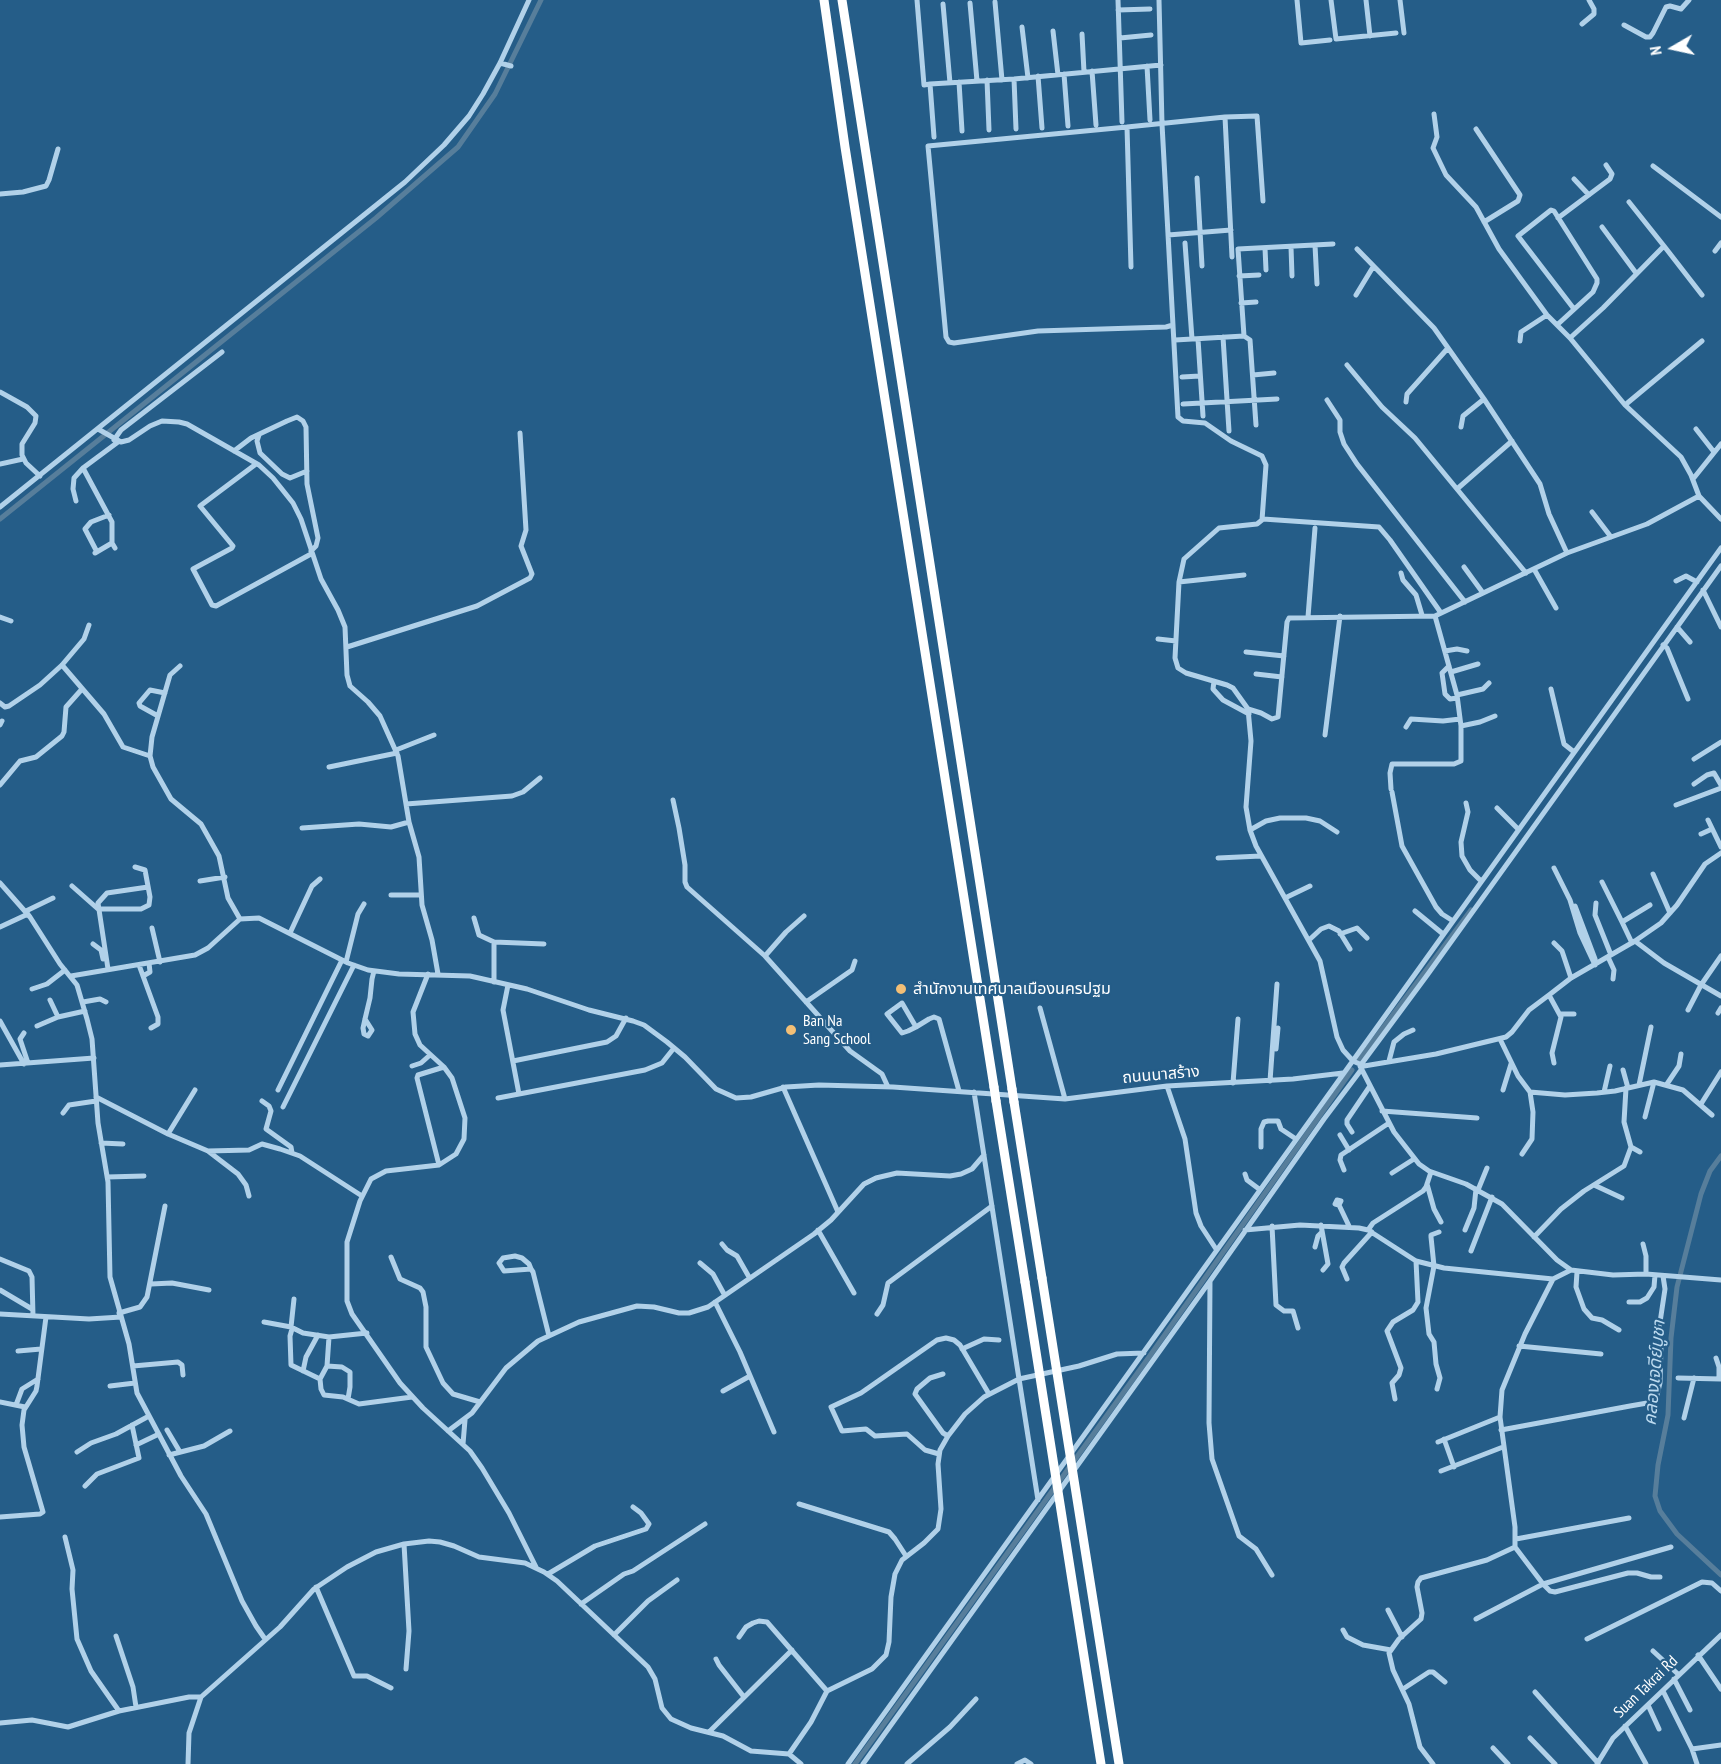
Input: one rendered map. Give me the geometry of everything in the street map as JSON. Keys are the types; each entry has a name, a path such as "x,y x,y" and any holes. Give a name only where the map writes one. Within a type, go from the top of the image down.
{"highway":[{"path":"824,0 1101,1764"},
{"path":"842,0 1119,1764"}],"street":[{"path":"0,507 101,431 405,182 444,145 469,116 502,63 529,0"},
{"path":"917,0 924,85 1161,65"},
{"path":"1118,0 1122,122"},
{"path":"1166,0 1159,3 1162,124 1178,417 1183,421 1205,423 1231,441 1262,456 1266,465 1263,519"},
{"path":"1297,0 1301,43 1330,40"},
{"path":"1331,0 1336,39 1396,33"},
{"path":"1366,0 1370,36"},
{"path":"1400,0 1404,33"},
{"path":"1582,24 1594,14 1589,0"},
{"path":"1624,25 1650,37 1666,7 1681,9 1689,0"},
{"path":"995,2 1002,80"},
{"path":"970,3 977,81"},
{"path":"943,4 950,82"},
{"path":"1118,10 1150,9"},
{"path":"1022,27 1028,78"},
{"path":"1053,31 1068,126"},
{"path":"1082,34 1084,72"},
{"path":"1120,38 1151,35"},
{"path":"502,63 511,66"},
{"path":"1147,66 1150,120"},
{"path":"1092,71 1096,125"},
{"path":"1038,76 1042,128"},
{"path":"1014,79 1016,129"},
{"path":"987,80 989,130"},
{"path":"959,82 962,131"},
{"path":"930,84 934,137"},
{"path":"1434,114 1437,137 1433,148 1446,175 1476,207 1499,249 1547,315 1626,405 1681,457 1699,496 1721,519"},
{"path":"1173,325 1038,331 949,342 946,337 928,146 1255,116 1258,118 1263,201"},
{"path":"1225,117 1232,256"},
{"path":"1127,127 1131,267"},
{"path":"1476,129 1520,195 1518,201 1484,222"},
{"path":"0,194 23,192 46,186 50,180 58,149"},
{"path":"1558,218 1612,176 1606,165"},
{"path":"1653,166 1721,217"},
{"path":"1197,177 1202,266"},
{"path":"1574,179 1588,195"},
{"path":"1629,202 1702,295"},
{"path":"1557,325 1596,289 1597,279 1551,210 1518,236 1574,309"},
{"path":"1602,227 1636,273"},
{"path":"1168,235 1231,230"},
{"path":"1185,243 1203,416"},
{"path":"1715,251 1721,243"},
{"path":"1244,336 1238,249 1333,244"},
{"path":"1315,245 1317,284"},
{"path":"1570,339 1664,246"},
{"path":"1291,247 1292,276"},
{"path":"1265,248 1266,270"},
{"path":"1357,249 1424,317 1484,399 1540,484 1549,514 1567,553"},
{"path":"1356,295 1373,267"},
{"path":"1239,276 1259,274"},
{"path":"1241,303 1256,302"},
{"path":"1520,341 1521,332 1547,315"},
{"path":"1175,340 1244,336 1250,340 1256,425"},
{"path":"1223,337 1229,431"},
{"path":"1626,405 1702,341"},
{"path":"1406,402 1407,394 1448,348"},
{"path":"76,501 73,489 74,478 83,468 114,440 121,430 222,352"},
{"path":"1347,364 1382,407 1415,438 1526,573"},
{"path":"1253,375 1274,373"},
{"path":"1182,377 1200,376"},
{"path":"0,392 27,407 36,416 35,423 22,444 23,459 40,476"},
{"path":"1183,404 1277,399"},
{"path":"1461,427 1463,416 1484,399"},
{"path":"1327,400 1340,420 1340,432 1344,444 1357,464 1465,602"},
{"path":"234,451 259,435 293,419 301,419 306,426 307,484 318,538 311,553 216,606 212,605 193,569 233,546 200,506 256,464"},
{"path":"101,431 114,440 129,440 156,423 172,421 187,424 256,464 273,478 292,503 301,519 321,579 343,620 347,647 347,675 350,686 380,716 397,752 409,822 419,857 421,895 438,974"},
{"path":"1696,429 1714,452"},
{"path":"347,647 477,606 530,578 532,574 521,546 526,530 520,433"},
{"path":"259,435 257,441 260,453 282,474 290,478 307,471"},
{"path":"1457,489 1512,441"},
{"path":"1693,479 1721,444"},
{"path":"0,464 23,459"},
{"path":"83,468 109,515 113,530 114,546 95,552 85,529 91,522 109,515"},
{"path":"1214,681 1213,689 1222,700 1248,712 1261,712 1272,719 1278,717 1289,618 1438,614 1567,553 1647,524 1699,496"},
{"path":"1592,512 1611,537"},
{"path":"1453,921 1436,907 1402,846 1391,791 1390,773 1392,764 1454,764 1461,761 1457,697 1438,614 1390,540 1378,527 1263,519 1257,524 1219,528 1186,557 1182,566 1175,658 1178,668 1186,673 1233,688 1239,694 1248,712 1251,741 1246,807 1250,830 1261,856 1320,961 1340,1044 1360,1068 1389,1123 1414,1159 1431,1172 1477,1189 1502,1204 1557,1260 1574,1271 1576,1287 1584,1309 1592,1318 1602,1320 1619,1330"},
{"path":"1308,617 1315,528"},
{"path":"1272,1575 1259,1552 1239,1536 1212,1459 1209,1423 1210,1281 1208,1271 1216,1249 1353,1061 1441,932 1453,921 1721,548"},
{"path":"848,1764 1144,1353 1208,1271 1245,1230 1721,566"},
{"path":"1464,567 1483,593"},
{"path":"1534,569 1556,608"},
{"path":"1401,573 1403,580 1416,595 1422,615"},
{"path":"1179,582 1244,575"},
{"path":"1676,581 1686,576 1697,582"},
{"path":"1703,590 1721,627"},
{"path":"1325,735 1340,616"},
{"path":"0,617 11,621"},
{"path":"0,703 5,707 9,706 40,685 62,665 84,639 89,625"},
{"path":"1677,627 1690,642"},
{"path":"1158,639 1176,641"},
{"path":"1664,645 1668,648 1688,699"},
{"path":"1445,651 1457,649 1467,651"},
{"path":"1246,652 1284,656"},
{"path":"1478,664 1450,669 1442,674 1445,694 1450,699 1480,690 1489,683"},
{"path":"62,665 104,714 123,747 150,756"},
{"path":"180,666 171,675 150,746 150,756 153,767 171,799 201,824 207,833 219,856 228,897 240,919"},
{"path":"1256,674 1282,677"},
{"path":"0,785 20,761 36,757 62,736 66,706 82,689"},
{"path":"1551,689 1564,744 1574,752"},
{"path":"158,716 140,706 139,703 148,691 165,693"},
{"path":"1406,728 1411,719 1460,723 1486,720 1495,716"},
{"path":"329,767 397,752 434,735"},
{"path":"1694,759 1721,742"},
{"path":"1676,805 1721,787 1714,773 1694,784"},
{"path":"406,804 512,796 523,792 540,778"},
{"path":"673,800 686,886 765,956 850,1052 882,1074 888,1087"},
{"path":"1466,803 1468,812 1461,842 1462,856 1470,870 1481,881"},
{"path":"1497,808 1518,830"},
{"path":"1250,830 1266,821 1280,818 1306,818 1320,821 1337,832"},
{"path":"1708,820 1721,847"},
{"path":"302,828 351,824 391,827 409,822"},
{"path":"1701,834 1712,829"},
{"path":"1360,1068 1500,1039 1512,1032 1529,1010 1571,978 1653,929 1670,913 1704,864 1721,853"},
{"path":"1218,858 1261,856"},
{"path":"72,886 98,909 145,908 151,902 145,870 135,867"},
{"path":"1554,867 1570,900 1584,945 1596,964"},
{"path":"1653,874 1670,913"},
{"path":"200,881 225,877"},
{"path":"213,879 217,883 226,884"},
{"path":"290,933 312,886 320,879"},
{"path":"1602,882 1634,942 1664,963 1721,996"},
{"path":"0,883 27,913 71,976 83,1002 92,1039 96,1099 107,1178 109,1266 129,1344 137,1394 169,1455 206,1514 242,1600 266,1639"},
{"path":"1286,898 1310,886"},
{"path":"107,969 98,903 107,893 148,887"},
{"path":"1570,891 1596,964"},
{"path":"391,895 421,895"},
{"path":"0,927 53,898"},
{"path":"1596,903 1595,915 1615,973 1613,979"},
{"path":"278,1090 344,961 358,914 364,904"},
{"path":"1622,922 1650,905"},
{"path":"1414,911 1441,932"},
{"path":"765,956 804,916"},
{"path":"71,976 187,957 204,951 240,919 259,918 354,965 374,971 470,976 508,985 550,996 589,1010 626,1018 644,1025 674,1048 662,1063 656,1066 498,1098"},
{"path":"474,918 479,936 494,942 544,944"},
{"path":"1309,940 1321,929 1329,926 1341,934 1350,949"},
{"path":"152,928 160,962"},
{"path":"1341,934 1357,928 1367,938"},
{"path":"494,942 494,982"},
{"path":"1554,943 1562,951 1571,978"},
{"path":"93,944 100,950 107,969"},
{"path":"1688,1010 1701,985 1721,956"},
{"path":"806,1002 850,972 855,961"},
{"path":"143,976 150,972 149,963"},
{"path":"139,965 158,1017 158,1024 151,1028"},
{"path":"283,1107 354,965"},
{"path":"32,989 47,984 65,970"},
{"path":"365,1019 374,971"},
{"path":"428,974 415,1006 413,1018 416,1040 452,1078 465,1118 466,1129 461,1148 449,1160 439,1165 379,1173 371,1179 362,1196 347,1242 346,1290 349,1308 389,1369 412,1397 463,1444 482,1468 510,1513 536,1567"},
{"path":"1270,1081 1277,984"},
{"path":"508,985 503,1010 519,1094"},
{"path":"1549,995 1561,1019 1552,1053 1554,1063"},
{"path":"83,1002 100,999 106,1002"},
{"path":"50,1000 58,1017"},
{"path":"916,1027 902,1003 887,1014 902,1033 916,1027 934,1017 939,1019 959,1091"},
{"path":"1041,1008 1065,1099"},
{"path":"37,1026 58,1017 85,1011"},
{"path":"1560,1014 1574,1014"},
{"path":"513,1060 607,1042 616,1036 626,1018"},
{"path":"1233,1083 1238,1019"},
{"path":"0,1022 26,1063"},
{"path":"1640,1084 1651,1027"},
{"path":"1272,1059 1276,1052 1278,1028"},
{"path":"1389,1061 1394,1042 1398,1037 1413,1030"},
{"path":"24,1033 20,1040 26,1063"},
{"path":"1500,1039 1511,1064 1530,1092 1533,1112 1532,1139 1522,1154"},
{"name":"ถนนนาสร้าง","path":"674,1048 717,1089 730,1097 751,1097 803,1085 888,1087 1065,1099 1167,1086 1270,1081 1343,1073"},
{"path":"1667,1084 1679,1066 1681,1054"},
{"path":"412,1066 421,1063 430,1055"},
{"path":"0,1065 94,1058"},
{"path":"1503,1090 1511,1064"},
{"path":"1604,1092 1610,1066"},
{"path":"439,1165 417,1077 444,1067"},
{"path":"1534,1237 1561,1209 1624,1166 1631,1147 1624,1122 1627,1088 1623,1070"},
{"path":"1701,1104 1721,1072"},
{"path":"1645,1116 1654,1082"},
{"path":"1530,1092 1565,1095 1604,1092 1654,1082 1683,1090 1712,1115"},
{"path":"1167,1086 1185,1139 1196,1213 1201,1226 1216,1249"},
{"path":"1352,1132 1347,1120 1370,1086"},
{"path":"783,1088 838,1212"},
{"path":"168,1134 195,1090"},
{"path":"974,1092 1038,1500"},
{"path":"63,1113 69,1105 96,1099 168,1134 208,1150 242,1179 249,1196"},
{"path":"262,1101 269,1106 271,1111 266,1129 291,1147 292,1153"},
{"path":"1382,1111 1477,1118"},
{"path":"1260,1148 1264,1122 1268,1121 1278,1121 1281,1130 1296,1139"},
{"path":"1344,1170 1339,1158 1389,1123"},
{"path":"1340,1135 1349,1150"},
{"path":"101,1143 123,1144"},
{"path":"208,1150 249,1150 262,1144 292,1153 362,1196"},
{"path":"1631,1147 1640,1152"},
{"path":"448,1431 465,1420 506,1368 531,1346 549,1336 579,1322 637,1306 646,1305 679,1313 689,1313 708,1307 818,1230 864,1184 876,1178 906,1173 962,1174 972,1169 984,1155"},
{"path":"1392,1173 1414,1159"},
{"path":"1465,1230 1474,1209 1477,1189 1487,1168"},
{"path":"1347,1279 1342,1267 1370,1231 1373,1223 1416,1196 1427,1184 1431,1172"},
{"path":"1245,1174 1247,1180 1259,1189"},
{"path":"107,1178 144,1176"},
{"path":"1427,1184 1434,1209 1441,1222"},
{"path":"1594,1185 1622,1198"},
{"path":"1471,1251 1492,1197"},
{"path":"1339,1205 1349,1226"},
{"path":"0,1314 99,1320 140,1307 144,1303 151,1284 165,1206"},
{"path":"878,1314 883,1305 888,1283 992,1206"},
{"path":"1321,1225 1328,1264 1323,1270"},
{"path":"1245,1230 1272,1226 1349,1226 1370,1231 1416,1261 1458,1270 1553,1279 1574,1271 1721,1280"},
{"path":"1272,1226 1276,1305 1284,1311 1293,1311 1298,1328"},
{"path":"818,1230 854,1293"},
{"path":"1315,1247 1318,1236 1322,1232"},
{"path":"1437,1389 1440,1378 1434,1342 1429,1334 1426,1308 1434,1266 1431,1235 1439,1232"},
{"path":"722,1244 737,1256 749,1277"},
{"path":"1643,1244 1646,1274"},
{"path":"531,1269 504,1271 499,1263 503,1258 515,1256 526,1261 531,1269 549,1336"},
{"path":"391,1257 400,1279 420,1288 423,1292 426,1307 426,1347 443,1383 453,1394 480,1402"},
{"path":"0,1259 29,1271 32,1277 33,1316"},
{"path":"1395,1399 1392,1383 1399,1375 1401,1368 1387,1330 1393,1322 1413,1310 1418,1302 1416,1261"},
{"path":"700,1263 713,1274 724,1294"},
{"path":"1629,1302 1640,1302 1647,1298 1654,1287 1655,1275"},
{"path":"1502,1430 1638,1405 1656,1399 1660,1383 1659,1329 1665,1289 1663,1276"},
{"path":"1553,1279 1520,1346 1503,1390 1500,1417 1516,1539 1515,1547 1550,1591 1555,1592 1628,1573 1637,1572 1651,1577 1660,1577"},
{"path":"863,1764 1210,1281"},
{"path":"151,1284 172,1282 209,1290"},
{"path":"0,1290 32,1309"},
{"path":"294,1299 290,1362 293,1367 321,1379"},
{"path":"715,1302 732,1334 774,1432"},
{"path":"0,1517 43,1512 24,1447 22,1414 36,1391 46,1317"},
{"path":"264,1322 329,1337 367,1333"},
{"path":"303,1371 306,1357 318,1335"},
{"path":"329,1337 327,1366 321,1379 321,1389 324,1395 348,1399 359,1404 412,1397"},
{"path":"939,1455 925,1450 907,1434 874,1436 866,1429 842,1431 831,1407 861,1393 941,1338 954,1340 962,1348 989,1394"},
{"path":"962,1348 984,1339 999,1340"},
{"path":"1520,1346 1601,1354"},
{"path":"18,1351 41,1348"},
{"path":"789,1754 812,1722 827,1691 872,1669 886,1655 890,1634 892,1584 898,1566 906,1556 933,1535 940,1524 939,1455 948,1436 976,1403 1019,1379 1079,1366 1117,1354 1144,1353"},
{"path":"1678,1378 1720,1378 1716,1358"},
{"path":"133,1366 178,1362 182,1365 183,1375"},
{"path":"327,1366 342,1367 350,1372 351,1387 348,1399"},
{"path":"943,1374 930,1378 917,1389 915,1394 948,1436"},
{"path":"723,1391 750,1376"},
{"path":"1684,1418 1694,1378"},
{"path":"16,1405 22,1389 38,1379"},
{"path":"110,1386 135,1383"},
{"path":"0,1402 26,1407"},
{"path":"77,1452 149,1416"},
{"path":"1454,1467 1441,1440 1500,1417"},
{"path":"463,1444 465,1420"},
{"path":"85,1486 97,1474 139,1458 132,1425"},
{"path":"167,1430 180,1452"},
{"path":"169,1455 204,1446 230,1431"},
{"path":"136,1445 159,1434"},
{"path":"1442,1472 1503,1447"},
{"path":"799,1504 889,1533 906,1556"},
{"path":"548,1575 595,1546 646,1529 649,1524 633,1507"},
{"path":"1516,1539 1629,1518"},
{"path":"581,1604 624,1574 633,1571 705,1524"},
{"path":"65,1538 73,1570 72,1589 77,1639 91,1671 119,1711"},
{"path":"188,1764 187,1747 190,1726 201,1697 280,1627 316,1587 367,1557 404,1544 429,1541 441,1542 479,1557 525,1563 536,1567 581,1604 653,1673 665,1713 677,1723 733,1740 751,1751 789,1754 801,1764"},
{"path":"404,1544 409,1631 406,1669"},
{"path":"1433,1764 1420,1747 1416,1724 1390,1661 1391,1650 1421,1619 1417,1587 1421,1578 1487,1560 1515,1547"},
{"path":"1476,1619 1543,1584 1671,1547"},
{"path":"1590,1570 1593,1583"},
{"path":"614,1635 648,1601 677,1580"},
{"path":"1587,1639 1702,1582 1712,1583 1721,1591"},
{"path":"316,1587 354,1676 373,1678 391,1688"},
{"path":"1389,1610 1402,1637"},
{"path":"739,1637 746,1627 759,1621 767,1622 827,1691"},
{"path":"1343,1630 1347,1637 1363,1645 1391,1650"},
{"name":"Suan Takrai Rd","path":"1597,1763 1613,1738 1721,1635"},
{"path":"116,1636 133,1687 136,1707"},
{"path":"709,1732 792,1650"},
{"path":"1653,1651 1677,1677 1690,1710"},
{"path":"1698,1655 1721,1689"},
{"path":"716,1659 744,1696"},
{"path":"1403,1689 1430,1672 1445,1682"},
{"path":"1663,1691 1692,1749 1697,1764"},
{"path":"1535,1692 1597,1763"},
{"path":"0,1722 32,1720 68,1727 136,1707 189,1697 201,1697"},
{"path":"907,1764 950,1727 976,1699"},
{"path":"1648,1706 1659,1729"},
{"path":"1625,1726 1646,1764"},
{"path":"1530,1738 1555,1764"},
{"path":"1692,1749 1721,1745"},
{"path":"1493,1748 1508,1764"},
{"path":"1017,1764 1027,1760 1031,1764"}],"waterway":[{"path":"0,519 376,218 458,147 495,94 541,0"},
{"path":"1359,1060 1471,910"},
{"path":"855,1764 1149,1357 1352,1070"},
{"name":"คลองเจดีย์บูชา","path":"1721,1156 1710,1171 1701,1194 1677,1287 1671,1338 1668,1415 1658,1465 1655,1496 1660,1511 1677,1534 1721,1575"}],"place":[{"name":"สำนักงานเทศบาลเมืองนครปฐม","path":"901,989"},
{"name":"Ban Na Sang School","path":"791,1030"}]}
